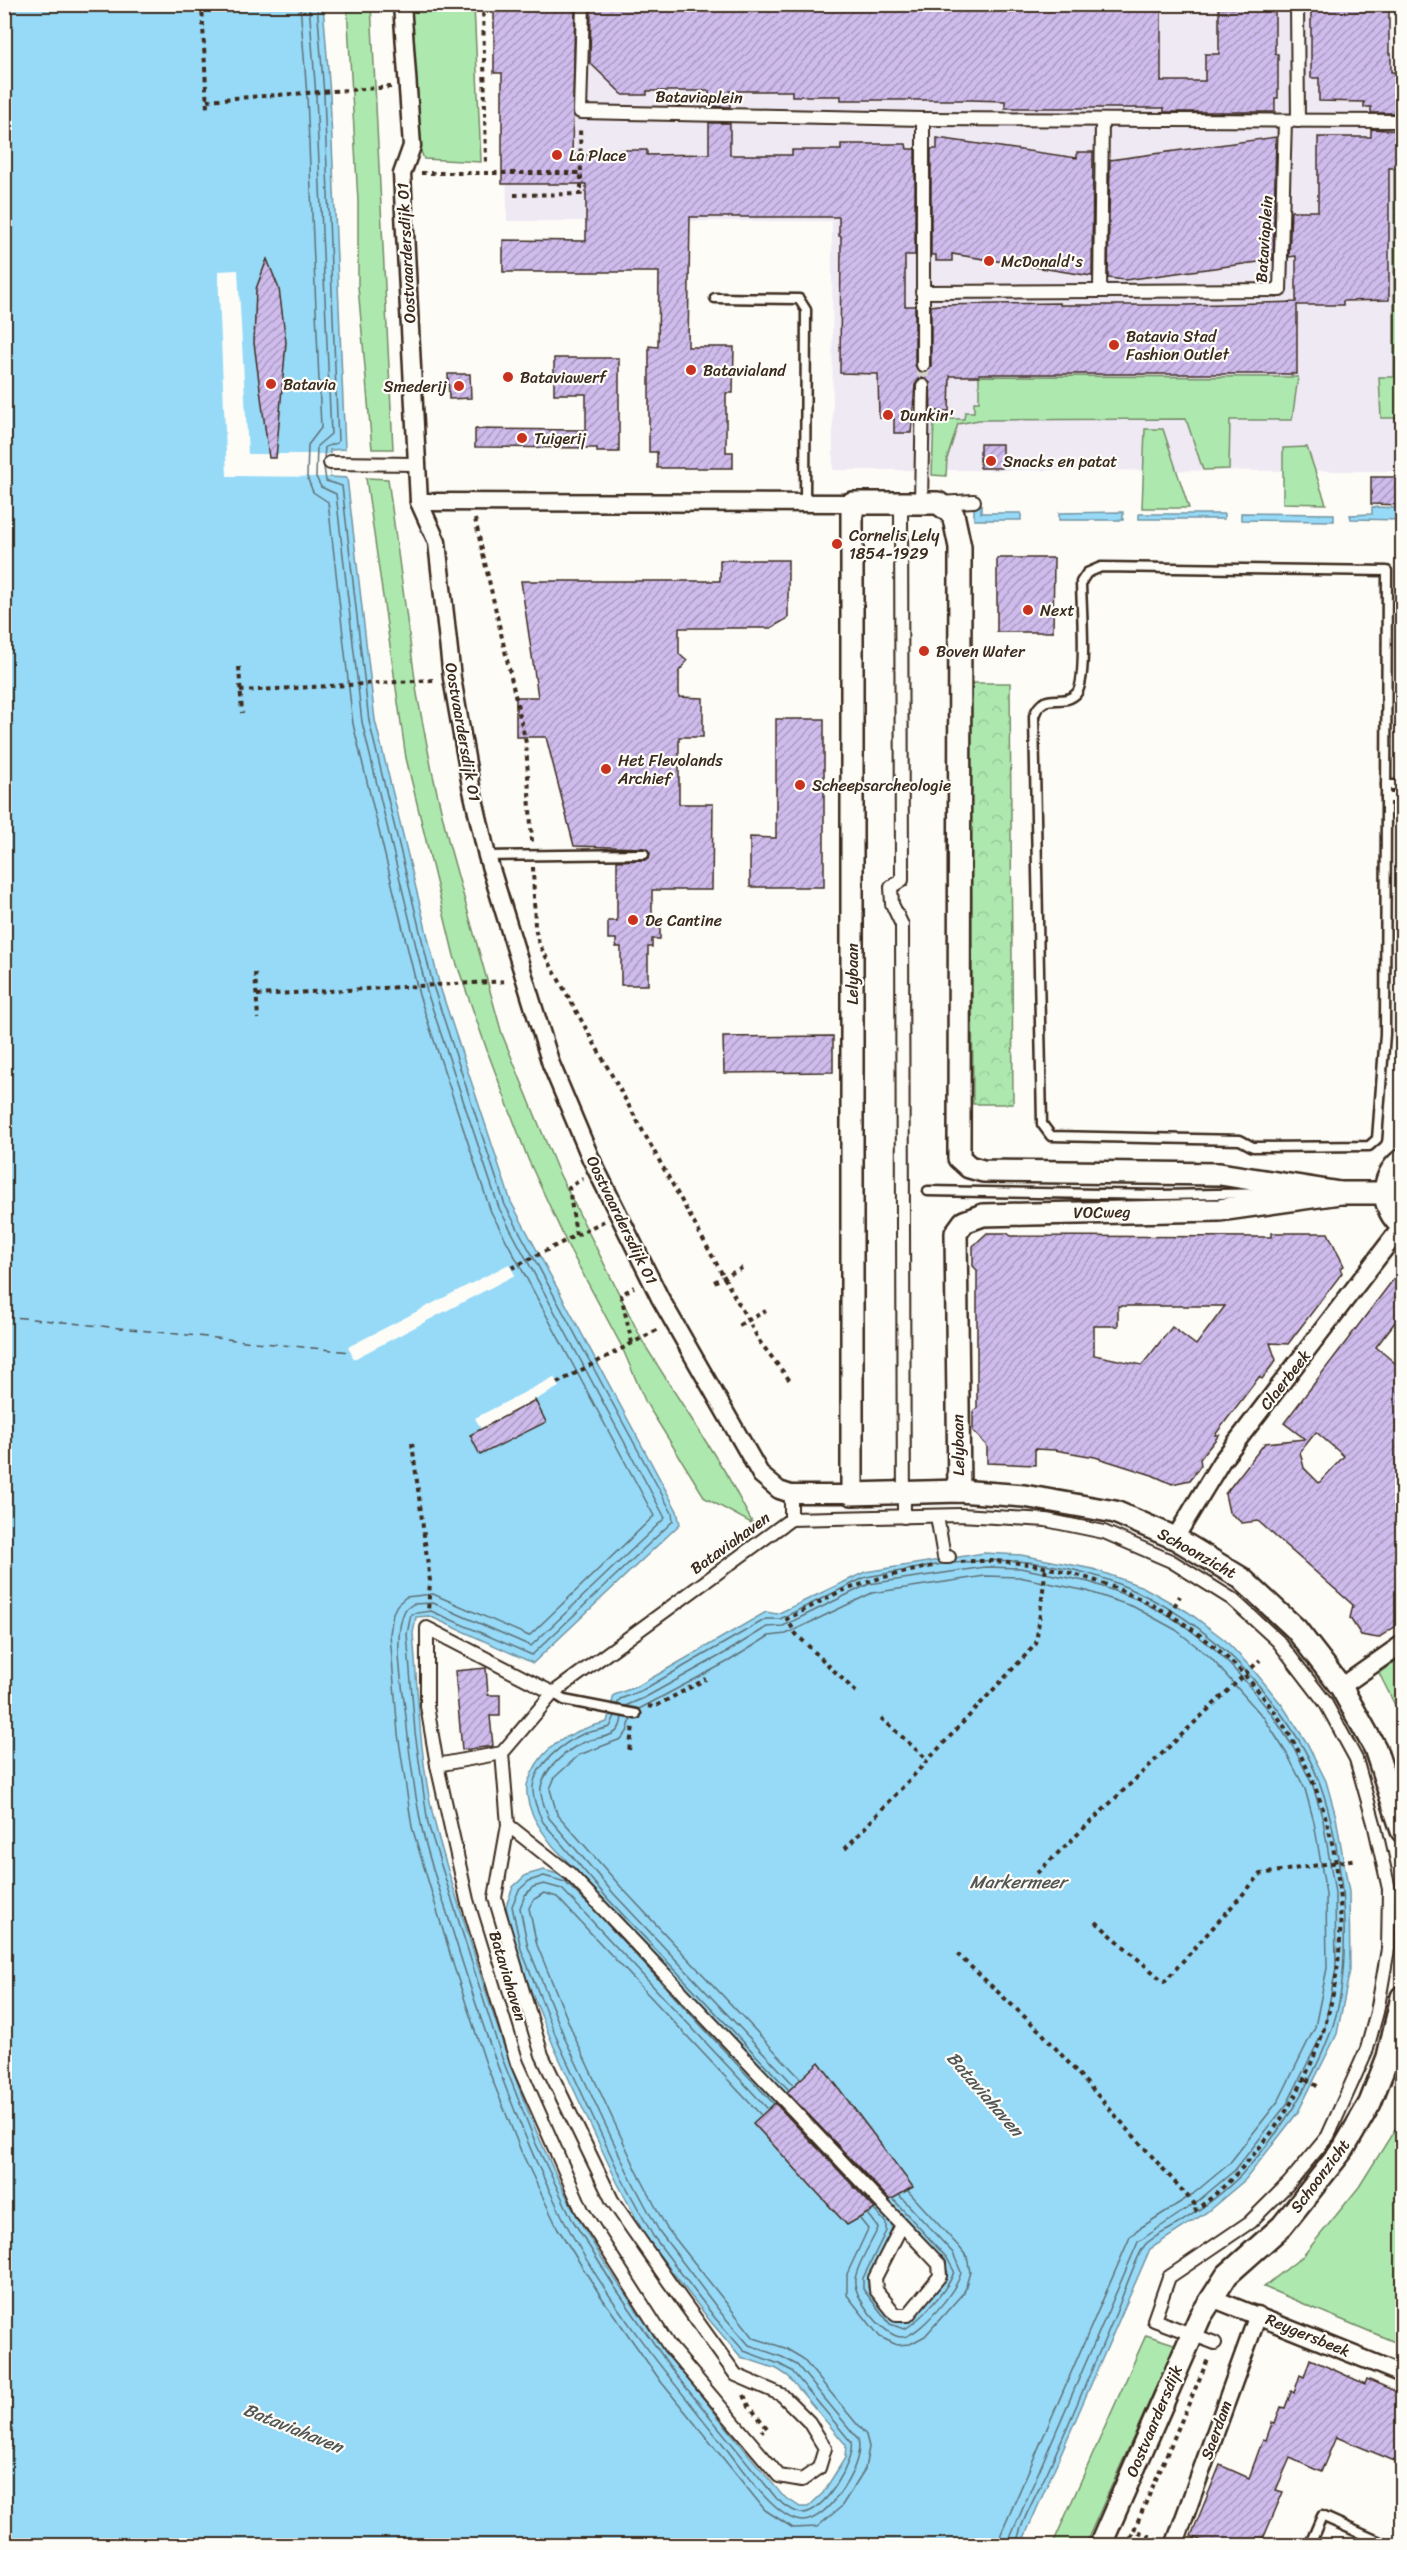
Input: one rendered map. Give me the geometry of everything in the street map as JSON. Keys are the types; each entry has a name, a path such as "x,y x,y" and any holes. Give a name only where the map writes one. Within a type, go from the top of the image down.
{"street":[{"name":"Oostvaardersdijk 01","path":"402,4 412,146 402,174 419,502 437,542 452,678 471,786 487,856 551,1064 597,1171 650,1278 761,1475 779,1490 792,1494 852,1494"},
{"path":"580,112 583,4"},
{"path":"1291,121 1297,4"},
{"name":"Bataviaplein","path":"580,112 923,119 1402,121"},
{"path":"923,119 923,365"},
{"path":"1100,291 1102,120"},
{"name":"Bataviaplein","path":"922,292 1280,290 1291,121"},
{"path":"904,1517 902,925 892,904 891,887 902,880 920,503 923,386"},
{"path":"330,463 416,464"},
{"path":"419,502 920,503 974,501"},
{"name":"Lelybaan","path":"852,503 852,1494"},
{"name":"VOCweg","path":"920,503 953,514 960,547 959,1158 964,1163 983,1171 1208,1174 1240,1192 1385,1192"},
{"path":"1402,1160 1390,1173 1385,1192 1389,1211 1402,1226"},
{"name":"VOCweg","path":"964,1221 983,1215 1220,1210 1240,1192 1340,1192"},
{"name":"Lelybaan","path":"959,1491 956,1233 964,1221"},
{"name":"Claerbeek","path":"1175,1538 1221,1462 1402,1226"},
{"name":"Schoonzicht","path":"852,1494 959,1491 1024,1496 1115,1512 1175,1538 1241,1578 1296,1629 1341,1687 1375,1748 1402,1831"},
{"name":"Bataviahaven","path":"427,1628 427,1706 437,1765 467,1900 517,2063 582,2210 669,2346 779,2476 802,2480 819,2468 825,2448 808,2422 782,2395 736,2375 612,2200 542,2055 495,1898 508,1825 502,1753 553,1693 791,1519 792,1494"},
{"path":"791,1519 960,1515 1046,1520 1104,1532 1171,1561 1232,1599 1278,1641 1325,1702 1356,1759 1389,1889 1388,1949 1377,2012 1367,2049 1328,2136 1288,2184 1250,2222 1169,2277 1154,2320 1215,2343"},
{"path":"937,1516 946,1560"},
{"path":"427,1628 553,1693"},
{"path":"1341,1687 1402,1644"},
{"path":"437,1765 502,1753"},
{"path":"508,1825 570,1874 939,2264 940,2276 908,2315 896,2315 876,2290 875,2278 902,2225"},
{"name":"Schoonzicht","path":"1212,2298 1227,2275 1282,2226 1344,2148 1370,2103 1388,2057 1402,1997"},
{"name":"Oostvaardersdijk","path":"1100,2546 1192,2334 1212,2298"},
{"name":"Reygersbeek","path":"1212,2298 1402,2374"},
{"name":"Saerdam","path":"1168,2544 1258,2315"}],"lane":[{"path":"715,298 799,299 806,310 805,502"},
{"path":"1101,567 1387,571 1386,785 1385,1034 1377,1139 1369,1146 1253,1147 1240,1140 1051,1136 1042,1124 1034,716 1038,706 1046,700 1068,699 1077,693 1083,678 1081,582 1087,573 1101,567"},
{"path":"1386,785 1402,785"},
{"path":"1386,798 1402,798"},
{"path":"487,856 644,854"},
{"path":"928,1191 1162,1195 1240,1192"},
{"path":"553,1693 564,1700 636,1714"},
{"path":"1309,2546 1322,2516 1389,2546"}],"path":[{"path":"202,4 207,109"},
{"path":"483,4 486,164"},
{"path":"207,100 407,86"},
{"path":"514,195 581,194 580,112"},
{"path":"402,174 581,172"},
{"path":"471,501 526,743 535,928 538,944 760,1342 791,1382"},
{"path":"239,667 242,713"},
{"path":"240,691 412,681"},
{"path":"255,973 258,1019"},
{"path":"257,995 490,983"},
{"path":"576,1235 568,1187 597,1171"},
{"path":"512,1268 590,1228"},
{"path":"714,1282 744,1267"},
{"path":"632,1343 621,1295 650,1278"},
{"path":"739,1325 766,1311"},
{"path":"557,1383 645,1336"},
{"path":"412,1443 430,1581 427,1628"},
{"path":"856,1692 796,1634 787,1619 839,1592 946,1560 1020,1563 1092,1578 1170,1614 1207,1639 1246,1674 1287,1726 1305,1760 1324,1806 1338,1863 1342,1894 1342,1954 1326,2033 1306,2079 1290,2108 1246,2166 1196,2209 1177,2184 1042,2033 957,1954"},
{"path":"923,1561 924,1568"},
{"path":"845,1849 1036,1644 1046,1568"},
{"path":"1170,1614 1180,1596"},
{"path":"1037,1873 1260,1660"},
{"path":"654,1707 706,1679"},
{"path":"881,1718 928,1760"},
{"path":"629,1750 634,1724"},
{"path":"1096,1922 1164,1983 1261,1874 1338,1863 1357,1858"},
{"path":"1306,2079 1320,2088"},
{"path":"1168,2544 1134,2530 1215,2343"},
{"path":"749,2406 762,2422"}],"shaded area":[{"name":"Batavia Stad Fashion Outlet","path":"504,5 1390,5 1389,70 1392,15 1396,471 833,470 832,221 507,221"}],"green space":[{"path":"347,5 371,5 393,449 372,449 358,286 358,201"},
{"path":"410,5 474,5 481,162 424,159 418,144"},
{"path":"1394,140 1402,140 1402,418 1381,418 1379,377 1394,377"},
{"path":"979,376 1298,377 1292,420 1230,420 1229,469 1203,470 1186,419 979,420 958,424 947,459 946,476 932,475 934,419 964,419 965,412 974,412 974,402 979,402"},
{"path":"1145,429 1163,429 1189,508 1142,508"},
{"path":"1307,447 1326,504 1283,503 1283,448"},
{"path":"366,478 388,479 417,694 432,771 449,844 502,1034 557,1169 644,1344 727,1475 753,1524 705,1498 646,1403 621,1345 568,1246 528,1159 488,1053 454,956 406,758"},
{"path":"970,683 1010,683 1013,1104 973,1104"},
{"path":"1402,1657 1402,1719 1379,1673"},
{"path":"1402,2118 1402,2345 1264,2287 1303,2256 1359,2187"},
{"path":"1146,2335 1177,2345 1085,2545 1052,2546"}],"water":[{"name":"Markermeer","path":"5,5 323,5 330,95 345,449 330,450 330,477 347,478 375,720 440,987 511,1202 677,1511 680,1524 533,1663 429,1616 416,1617 413,1633 418,1705 430,1801 446,1866 515,2078 560,2183 577,2216 622,2290 673,2360 782,2495 800,2507 808,2507 823,2493 845,2458 846,2445 788,2376 777,2369 741,2357 647,2239 617,2182 554,2047 515,1951 506,1906 513,1887 526,1875 544,1870 568,1877 893,2221 891,2233 868,2281 868,2288 895,2320 902,2323 908,2321 946,2278 948,2272 942,2261 553,1846 539,1826 528,1803 527,1784 538,1762 545,1753 563,1739 607,1722 614,1695 638,1686 766,1612 777,1614 865,1572 984,1553 1021,1555 1093,1569 1143,1587 1188,1612 1225,1640 1256,1673 1282,1705 1307,1743 1326,1781 1336,1817 1349,1892 1350,1970 1337,2034 1298,2112 1245,2180 1207,2212 1150,2249 1021,2545 5,2546"},
{"path":"974,504 981,504 981,513 1021,513 1021,520 974,520"},
{"path":"1372,507 1402,508 1402,520 1351,519 1350,515 1372,514"},
{"path":"1123,512 1123,520 1059,520 1059,513"},
{"path":"1241,513 1334,514 1334,521 1241,520"},
{"path":"1139,514 1224,514 1224,519 1139,519"}],"pier":[{"path":"238,270 248,454 331,454 330,477 227,476 218,271"},
{"path":"509,1264 515,1275 354,1359 348,1347"},
{"path":"554,1377 559,1387 481,1429 475,1418"}],"building":[{"path":"494,4 575,4 572,155 608,155 608,150 647,150 647,155 709,154 709,123 730,123 730,155 792,155 792,150 841,150 841,144 906,144 907,149 915,149 915,255 905,255 905,306 915,306 915,365 919,372 927,372 931,366 931,306 1296,302 1296,256 1289,257 1291,211 1318,211 1318,137 1371,137 1371,129 1402,131 1402,168 1389,168 1389,300 1343,301 1343,305 1297,305 1297,374 979,374 979,376 950,376 949,411 931,411 930,383 923,378 919,379 915,385 911,433 894,433 894,419 879,418 878,374 840,373 841,236 839,236 839,217 690,217 688,347 734,347 733,393 726,393 726,452 733,452 733,468 657,468 657,452 649,452 649,346 658,347 659,272 503,272 503,240 586,241 586,184 502,184 502,73 494,73"},
{"path":"591,4 817,4 817,7 1161,6 1161,81 1205,81 1205,54 1219,54 1219,8 1275,8 1278,98 1275,98 1275,112 1164,112 1164,108 1005,108 1005,101 841,100 841,96 792,96 792,91 730,91 730,107 709,106 709,91 647,91 647,95 623,95 590,63"},
{"path":"1311,7 1389,7 1389,54 1391,54 1391,72 1396,72 1399,113 1371,113 1371,107 1364,107 1364,102 1319,101 1319,78 1311,78"},
{"path":"1276,137 1273,260 1125,280 1108,278 1110,160"},
{"path":"937,138 1077,158 1077,152 1093,152 1092,276 952,254 952,261 936,261 936,255 931,255 931,149 937,149"},
{"name":"Batavia","path":"267,259 279,289 286,342 276,458 269,458 254,343 256,289"},
{"path":"554,358 619,358 619,452 597,452 597,448 475,447 475,429 586,430 586,394 554,394"},
{"name":"Smederij","path":"448,374 470,374 471,398 449,399"},
{"name":"Snacks en patat","path":"980,444 1002,444 1002,468 980,468"},
{"path":"1371,477 1396,477 1402,505 1371,504"},
{"path":"997,558 1054,558 1053,632 997,632"},
{"path":"720,560 788,560 788,618 771,628 679,628 679,654 687,661 679,671 679,697 703,698 703,737 679,737 679,804 713,804 712,890 652,890 652,921 660,921 660,939 652,939 652,947 648,947 648,985 621,985 621,947 616,947 616,939 608,939 608,921 617,921 617,861 645,860 649,858 650,853 644,848 574,846 546,737 516,737 516,697 538,697 521,581 720,581"},
{"name":"Scheepsarcheologie","path":"776,719 824,719 824,887 750,887 750,837 776,838"},
{"path":"833,1036 833,1072 724,1073 723,1037"},
{"path":"987,1233 1007,1233 1011,1236 1272,1237 1272,1233 1328,1233 1344,1266 1340,1268 1342,1273 1288,1344 1270,1343 1276,1360 1262,1379 1259,1377 1215,1435 1219,1435 1200,1459 1201,1465 1190,1480 1172,1484 1152,1475 1095,1457 1055,1450 1035,1449 1035,1465 987,1463 987,1446 973,1431 973,1412 977,1408 977,1270 973,1266 973,1246","holes":["1118,1306 1225,1306 1196,1345 1172,1327 1142,1365 1094,1355 1094,1326 1118,1326"]},
{"path":"1402,1268 1402,1313 1376,1347 1402,1369 1402,1622 1378,1638 1361,1635 1350,1618 1353,1605 1258,1521 1242,1523 1229,1512 1225,1494 1265,1443 1305,1439 1284,1423","holes":["1316,1432 1344,1456 1319,1483 1304,1468 1300,1452"]},
{"path":"535,1400 546,1422 480,1455 470,1435"},
{"path":"486,1668 488,1695 500,1695 500,1716 490,1716 493,1746 462,1750 455,1671"},
{"path":"819,2062 913,2187 890,2200 787,2092"},
{"path":"775,2103 875,2209 847,2225 753,2123"},
{"path":"1310,2359 1365,2384 1367,2379 1402,2394 1402,2450 1397,2462 1336,2437 1321,2472 1290,2458 1276,2490 1283,2492 1260,2546 1213,2546 1191,2536 1220,2465 1249,2478 1263,2439 1266,2440 1272,2423 1275,2424 1281,2407 1285,2408 1291,2391 1294,2393 1300,2375 1304,2377"}],"ferry route":[{"path":"4,1316 351,1352"}],"tunnel":[{"path":"923,365 923,386"}],"place":[{"name":"La Place","path":"557,155"},
{"name":"McDonald's","path":"989,261"},
{"name":"Batavia Stad Fashion Outlet","path":"1114,345"},
{"name":"Batavialand","path":"691,370"},
{"name":"Bataviawerf","path":"508,377"},
{"name":"Batavia","path":"271,384"},
{"name":"Smederij","path":"459,386"},
{"name":"Dunkin'","path":"888,415"},
{"name":"Tuigerij","path":"522,438"},
{"name":"Snacks en patat","path":"991,461"},
{"name":"Cornelis Lely 1854-1929","path":"837,544"},
{"name":"Next","path":"1028,610"},
{"name":"Boven Water","path":"924,651"},
{"name":"Het Flevolands Archief","path":"606,769"},
{"name":"Scheepsarcheologie","path":"800,785"},
{"name":"De Cantine","path":"633,920"}]}
